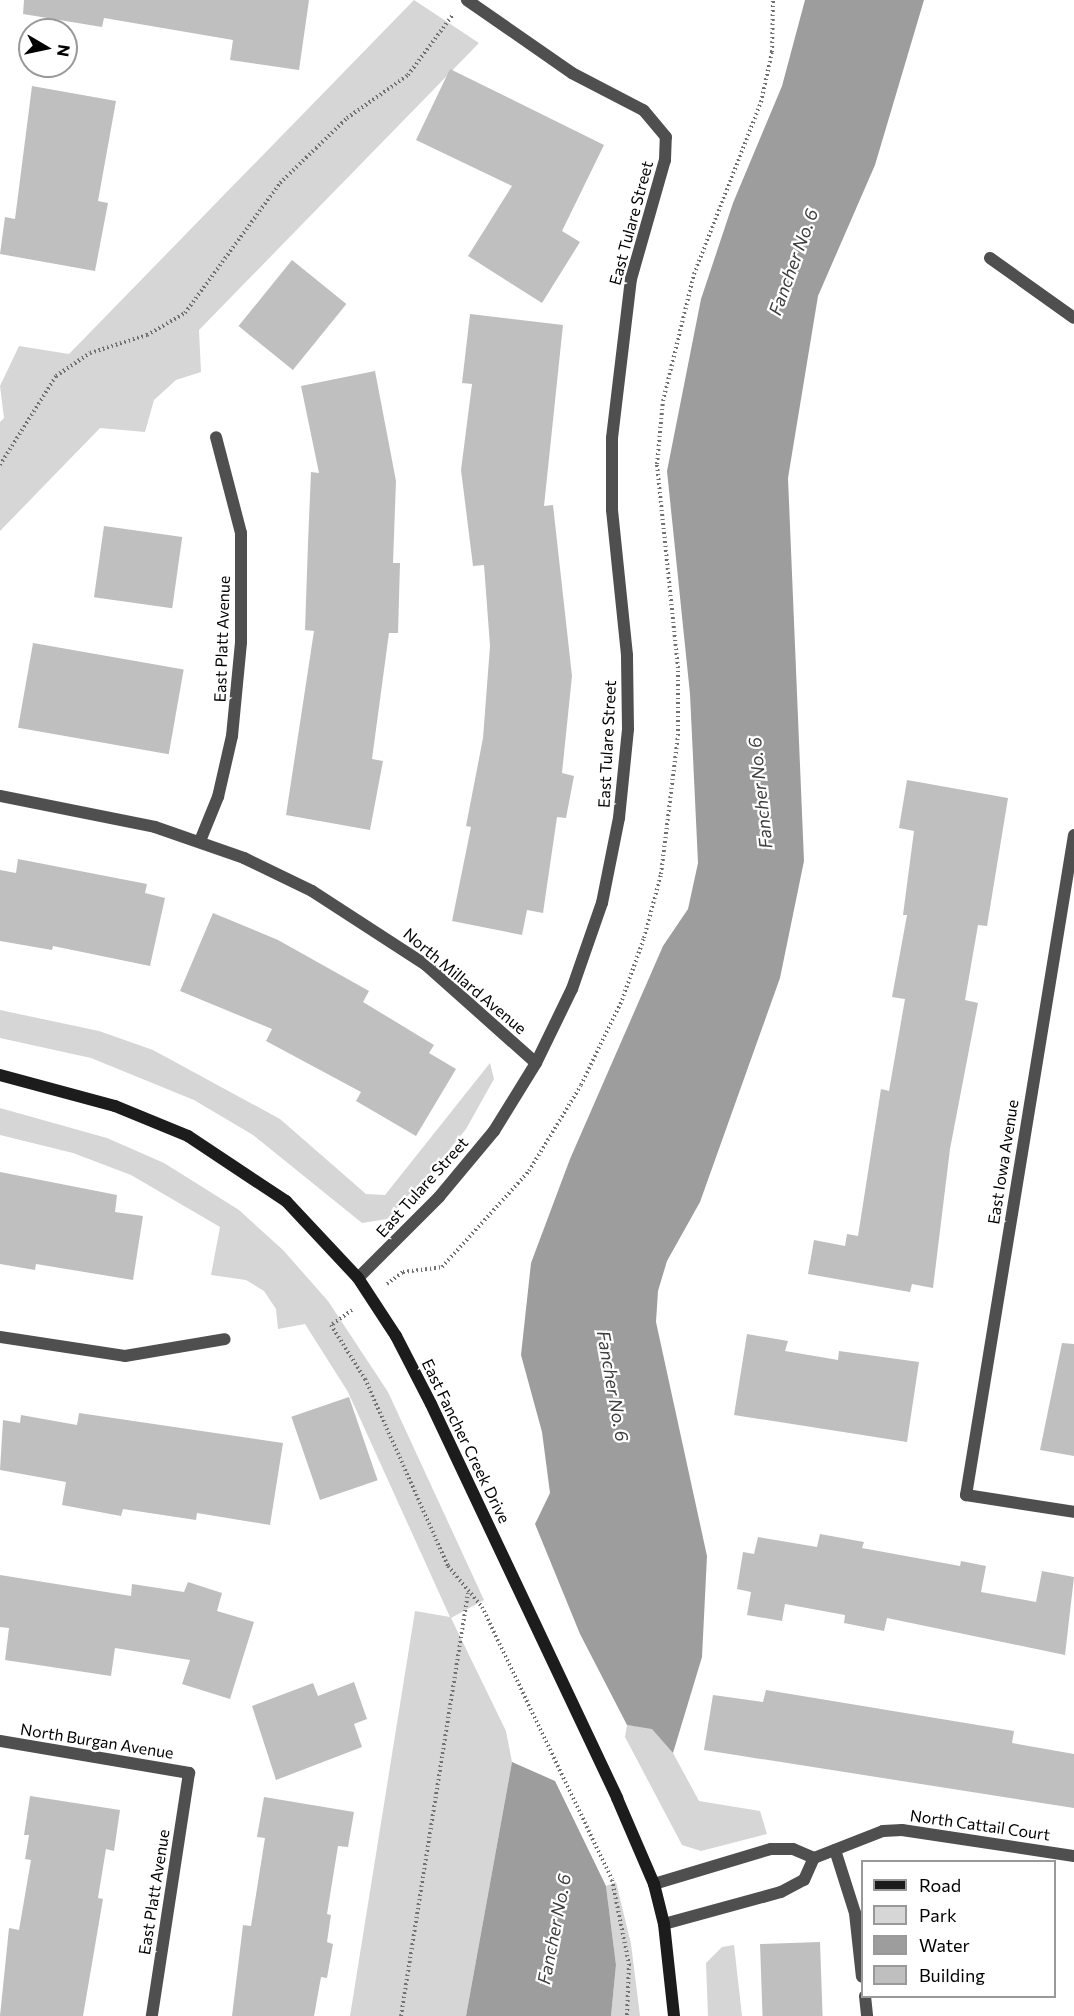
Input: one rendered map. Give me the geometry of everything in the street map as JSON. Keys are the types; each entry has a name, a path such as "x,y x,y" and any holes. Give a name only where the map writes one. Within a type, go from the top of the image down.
{"street":[{"name":"East Tulare Street","path":"358,1278 439,1197 494,1131 536,1063 572,989 598,914 620,818 628,729 627,655 612,510 612,438 631,279 665,160 666,137 644,110 572,74 467,0"},
{"path":"990,258 1074,318"},
{"name":"East Platt Avenue","path":"200,841 218,797 232,736 241,642 241,533 216,437"},
{"name":"North Millard Avenue","path":"0,796 101,814 200,841 312,891 369,924 426,965 536,1063"},
{"name":"East Iowa Avenue","path":"1074,835 966,1495 1074,1512"},
{"name":"East Fancher Creek Drive","path":"0,1076 116,1106 188,1136 285,1201 358,1278 396,1336 426,1394 617,1798 654,1884 664,1924 674,2016"},
{"path":"0,1337 125,1356 225,1339"},
{"name":"North Burgan Avenue","path":"0,1741 189,1773"},
{"name":"East Platt Avenue","path":"152,2016 189,1773"},
{"name":"North Cattail Court","path":"814,1857 883,1831 902,1830 1074,1856"},
{"path":"654,1884 771,1849 793,1848 814,1857 804,1880 782,1892 664,1924"},
{"path":"835,1850 855,1913 861,1968"},
{"path":"865,1998 867,2016"}],"path":[{"path":"0,465 56,376 90,353 147,335 185,313 280,183 347,118 408,75 447,23"},
{"path":"331,1324 365,1379 448,1566 468,1593 482,1607 612,1880 629,1964 627,2016"},
{"path":"401,2016 468,1593"}],"green space":[{"path":"414,0 479,43 199,330 201,372 176,380 154,400 145,432 100,428 0,531 0,422 4,418 0,386 19,346 69,354"},
{"path":"0,1010 99,1031 153,1050 280,1119 366,1194 385,1195 490,1063 494,1079 466,1129 424,1181 387,1219 362,1223 253,1135 194,1100 91,1058 0,1038"},
{"path":"0,1108 107,1138 164,1163 239,1210 283,1250 328,1301 388,1392 484,1600 451,1618 506,1731 512,1762 466,2016 350,2016 415,1611 450,1617 348,1392 305,1324 278,1329 276,1309 264,1291 246,1280 211,1275 220,1227 131,1175 73,1153 0,1135"},
{"path":"627,1725 652,1728 673,1753 699,1801 760,1811 767,1834 701,1851 682,1845 625,1737"},
{"path":"616,1882 631,1944 640,2016 611,2016 616,1965 606,1886"},
{"path":"734,1945 742,2016 708,2016 706,1963 722,1947"}],"water":[{"name":"Fancher No. 6","path":"805,0 924,0 875,165 818,296 788,478 804,861 780,978 700,1202 667,1261 658,1291 656,1322 707,1556 702,1657 673,1753 652,1729 627,1725 580,1634 535,1524 550,1493 542,1432 521,1355 531,1263 570,1159 663,946 688,909 698,863 690,694 667,471 701,299 733,203 782,86"},
{"name":"Fancher No. 6","path":"512,1762 555,1781 606,1886 616,1965 611,2016 466,2016"}],"building":[{"path":"24,0 309,0 299,70 230,60 233,40 104,18 102,27 78,23 78,18 47,18 23,14"},
{"path":"450,69 604,145 562,231 580,242 542,303 468,256 512,186 416,140"},
{"path":"32,86 116,101 98,201 108,203 95,271 0,254 5,217 15,219"},
{"path":"292,260 346,304 293,370 239,326"},
{"path":"470,314 563,325 544,506 553,505 572,676 562,773 574,776 566,818 557,817 543,913 527,910 522,935 452,921 471,827 466,826 483,738 490,646 484,565 473,566 461,470 472,384 462,383"},
{"path":"375,371 396,481 393,563 400,563 398,633 389,633 372,759 383,761 370,830 286,815 314,631 305,630 311,472 319,473 301,386"},
{"path":"104,526 182,537 172,608 94,597"},
{"path":"33,643 184,670 169,754 18,728"},
{"path":"907,780 1008,798 987,926 978,925 965,1000 978,1003 950,1149 933,1288 912,1284 910,1292 808,1274 814,1240 845,1246 847,1234 858,1236 881,1089 889,1091 905,999 892,997 907,915 903,915 914,831 899,828"},
{"path":"18,859 147,884 145,893 165,898 150,966 53,946 52,950 0,941 0,870 16,873"},
{"path":"213,913 278,940 369,991 363,1002 434,1045 429,1053 456,1069 416,1136 356,1101 361,1092 266,1041 272,1029 180,991"},
{"path":"0,1172 117,1195 115,1212 143,1216 133,1280 36,1264 35,1270 0,1264"},
{"path":"747,1334 788,1341 785,1351 838,1360 839,1351 919,1362 907,1442 734,1415"},
{"path":"1062,1343 1074,1344 1074,1456 1040,1450"},
{"path":"349,1397 378,1480 320,1500 291,1417"},
{"path":"79,1413 283,1443 270,1525 197,1513 196,1520 123,1509 121,1516 62,1505 66,1482 0,1470 3,1420 20,1423 21,1415 77,1425"},
{"path":"820,1534 864,1542 862,1548 960,1566 961,1561 986,1566 981,1592 1036,1602 1042,1571 1074,1577 1065,1655 887,1618 884,1631 844,1623 845,1615 785,1604 782,1621 747,1615 751,1592 737,1589 743,1552 754,1554 758,1537 817,1547"},
{"path":"0,1575 131,1596 132,1584 184,1592 188,1582 222,1593 217,1611 254,1622 230,1699 182,1684 190,1660 115,1648 111,1676 5,1660 9,1628 0,1627"},
{"path":"354,1682 367,1719 354,1724 362,1747 276,1780 252,1706 313,1683 318,1696"},
{"path":"766,1690 1014,1731 1012,1743 1074,1754 1074,1808 704,1750 713,1695 763,1702"},
{"path":"30,1796 120,1810 114,1851 106,1849 98,1898 103,1899 83,2016 0,2016 9,1928 19,1930 31,1860 25,1859 29,1835 24,1835"},
{"path":"264,1797 354,1812 348,1847 338,1846 327,1914 331,1915 327,1942 333,1944 327,1978 321,1977 314,2016 232,2016 243,1925 251,1926 265,1838 257,1837"},
{"path":"820,1942 823,2016 763,2016 760,1944"}]}
